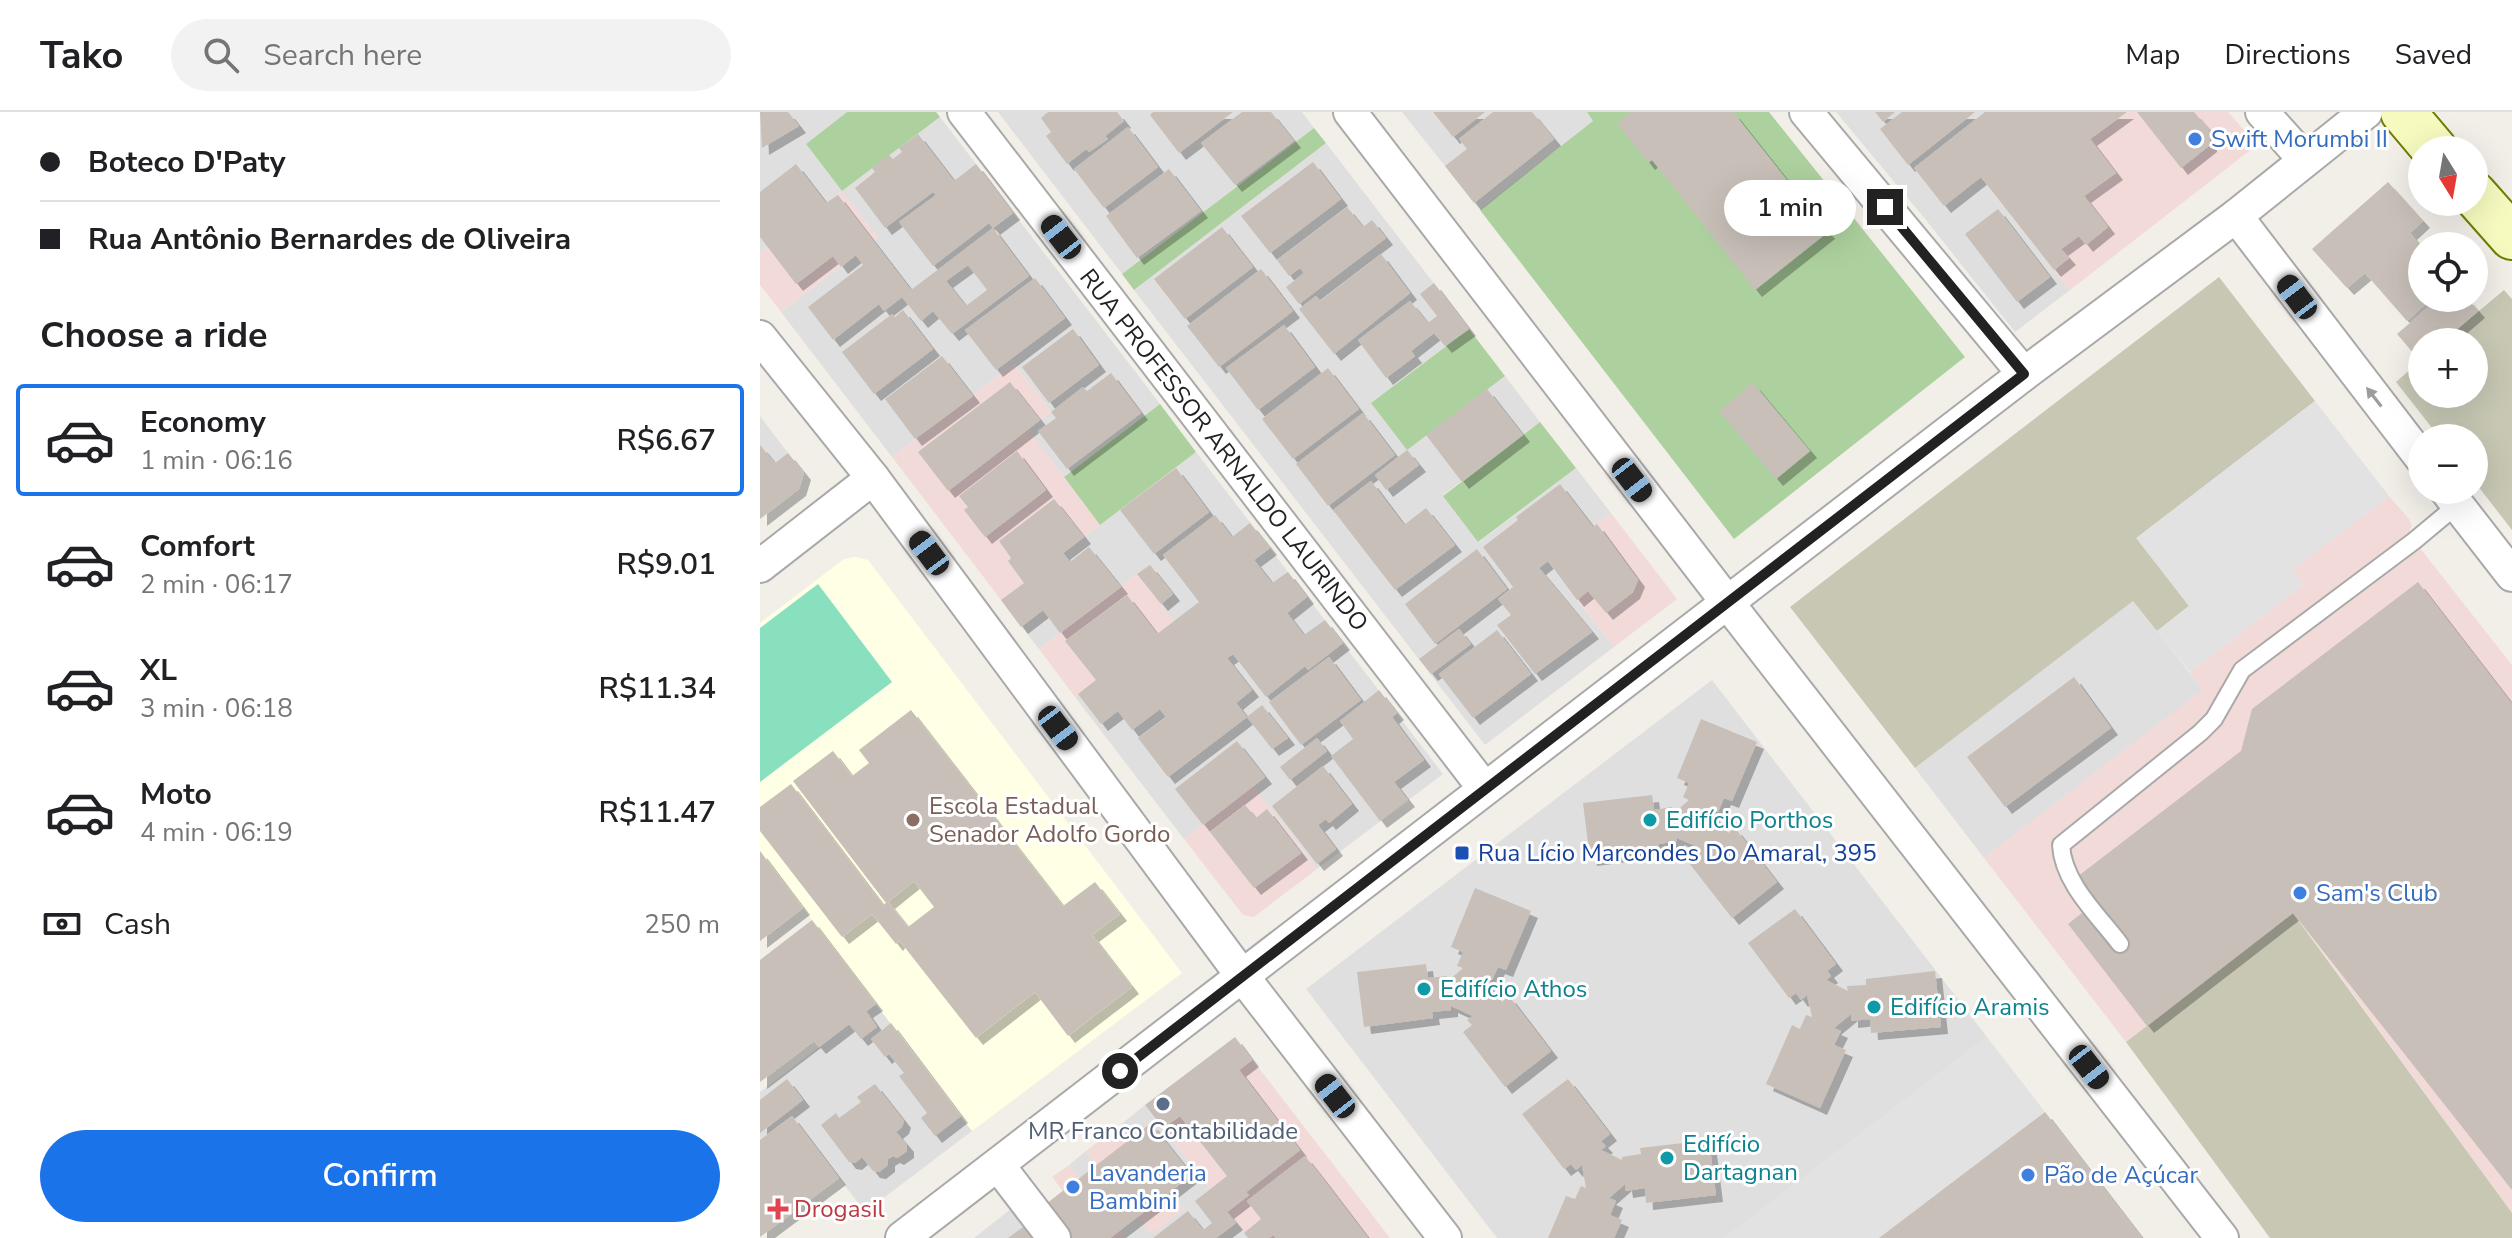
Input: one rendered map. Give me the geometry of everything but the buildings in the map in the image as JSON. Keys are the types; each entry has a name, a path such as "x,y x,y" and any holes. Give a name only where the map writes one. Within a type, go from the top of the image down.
{"main road":[{"path":"2403,112 2423,136"},
{"path":"2488,210 2512,237"}],"street":[{"name":"RUA PROFESSOR ARNALDO LAURINDO","path":"964,112 1484,788"},
{"path":"1350,112 2222,1238"},
{"path":"1806,112 2024,374"},
{"path":"2262,112 2305,160"},
{"path":"902,1238 2024,374 2236,216 2366,112"},
{"path":"2236,216 2408,441"},
{"path":"760,337 873,478 1243,977 1445,1238"},
{"path":"760,566 873,478"},
{"path":"2457,504 2512,575"},
{"path":"998,1165 1054,1238"}],"lane":[{"path":"2120,944 2070,879 2062,860 2061,845 2200,733 2214,719 2242,670 2414,541 2446,504"}],"shaded area":[{"path":"760,112 847,112 806,144 842,191 940,117 1160,404 1064,477 1027,430 1051,412 1014,364 892,457 781,312 878,238 842,192 760,253"},
{"path":"998,112 1302,112 1314,128 1122,274"},
{"path":"1402,112 1587,112 1594,121 1480,210"},
{"path":"1836,112 2064,112 1982,177 2070,290 2015,332"},
{"path":"2064,112 2228,112 2257,145 2070,290 1981,177"},
{"path":"1326,143 1469,329 1371,403 1487,389 1505,376 1540,422 1443,495 1479,542 1576,468 1611,513 1548,562 1614,647 1485,745 1134,290"},
{"path":"842,191 878,238 781,312 760,285 760,253"},
{"path":"2219,277 2315,401 2137,538 2189,606 2157,631 2133,601 1915,768 1790,607"},
{"path":"2504,290 2512,299 2512,530 2488,499 2488,424 2429,424 2416,408 2488,408 2488,328 2459,328 2478,312 2488,312 2488,303"},
{"path":"1014,364 1051,412 1028,430 1100,525 1001,600 892,457"},
{"path":"2408,371 2408,397 2396,382"},
{"path":"2315,401 2389,496 2293,570 2303,585 2190,672 2157,631 2189,606 2136,538"},
{"path":"760,416 788,453 760,475"},
{"path":"1196,452 1443,774 1317,869 1253,787 1184,839 1075,697 1174,622 1137,574 1039,649 1001,600"},
{"name":"Sam's Club","path":"2389,496 2409,519 2412,526 2408,533 2512,665 2512,1213 2294,913 2126,1042 1984,858 2202,690 2190,672 2303,585 2292,570"},
{"path":"1611,513 1677,599 1614,647 1548,561"},
{"name":"Escola Estadual Senador Adolfo Gordo","path":"855,557 868,560 1182,973 972,1131 760,851 760,623 844,559"},
{"path":"1137,574 1174,621 1075,697 1039,649"},
{"path":"2133,600 2203,690 1984,858 1915,768"},
{"path":"1712,680 1987,1037 1725,1238 1497,1238 1306,989"},
{"path":"1253,786 1317,869 1254,917 1243,915 1184,839"},
{"path":"2293,913 2512,1213 2512,1238 2270,1238 2126,1042"},
{"path":"876,1004 972,1131 865,1212 792,1116 760,1140 760,1092"},
{"path":"1987,1037 2045,1112 1879,1238 1725,1238"},
{"path":"1252,1060 1390,1238 1248,1238 1163,1128"},
{"path":"1145,1105 1248,1238 1125,1238 1069,1165 1086,1151 1151,1234 1184,1209 1119,1126"},
{"path":"1119,1126 1184,1209 1151,1235 1086,1151"},
{"path":"1069,1165 1125,1238 1099,1238 1052,1177"},
{"path":"1016,1205 1042,1238 974,1238"}],"green space":[{"path":"847,112 936,112 940,117 842,191 806,144"},
{"path":"1587,112 1769,112 1965,357 1734,539 1480,210 1593,121"},
{"path":"1314,128 1326,143 1134,290 1122,274"},
{"path":"1469,329 1505,376 1407,450 1371,403"},
{"path":"1160,404 1196,452 1100,525 1064,477"},
{"path":"1540,422 1576,468 1478,542 1443,496"},
{"path":"818,584 892,682 760,782 760,628"}],"place":[{"name":"Swift Morumbi II","path":"2195,139"},
{"name":"Escola Estadual Senador Adolfo Gordo","path":"913,820"},
{"name":"Edifício Porthos","path":"1650,820"},
{"name":"Rua Lício Marcondes Do Amaral, 395","path":"1462,853"},
{"name":"Sam's Club","path":"2300,893"},
{"name":"Edifício Athos","path":"1424,989"},
{"name":"Edifício Aramis","path":"1874,1007"},
{"name":"MR Franco Contabilidade","path":"1163,1104"},
{"name":"Edifício Dartagnan","path":"1667,1158"},
{"name":"Pão de Açúcar","path":"2028,1175"},
{"name":"Lavanderia Bambini","path":"1073,1187"},
{"name":"Drogasil","path":"778,1209"}],"route":[{"path":"1120,1071 2024,374 1885,207"}]}
